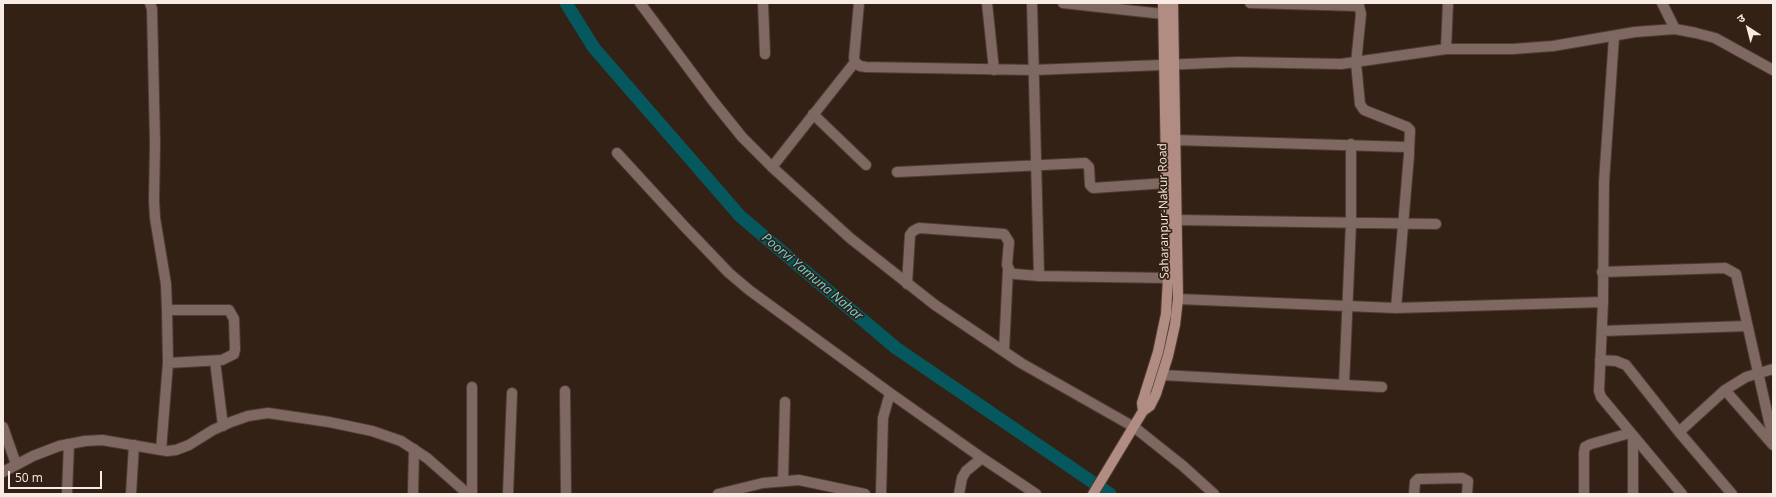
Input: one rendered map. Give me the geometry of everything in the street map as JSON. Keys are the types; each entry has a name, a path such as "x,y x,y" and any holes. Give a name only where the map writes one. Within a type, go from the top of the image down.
{"main road":[{"name":"Saharanpur-Nakur Road","path":"1143,411 1142,403 1158,352 1166,314 1168,278 1163,3"},
{"name":"Saharanpur-Nakur Road","path":"1092,494 1143,411 1150,406 1162,375 1175,325 1178,299 1173,3"}],"street":[{"path":"150,3 152,9 156,148 154,218 166,284 167,310 168,363 161,450"},
{"path":"640,3 713,101 742,137 772,167 850,238 935,305 1021,363 1134,427 1183,466 1214,494"},
{"path":"763,3 765,54"},
{"path":"772,167 855,62 854,53 859,3"},
{"path":"987,3 994,70"},
{"path":"1032,3 1039,276"},
{"path":"1063,3 1163,14"},
{"path":"1250,3 1359,6 1361,14 1356,63 1358,100 1361,108 1407,127 1410,130 1396,308"},
{"path":"1446,49 1448,3"},
{"path":"1662,3 1675,29"},
{"path":"855,62 866,68 994,70 1034,70 1254,61 1324,64 1356,63 1446,49 1532,48 1614,37 1635,32 1675,29 1715,38 1773,70"},
{"path":"1614,37 1604,182 1602,272 1603,302 1599,391 1601,397 1682,494"},
{"path":"814,114 866,165"},
{"path":"1175,140 1402,146 1407,147 1409,150"},
{"path":"1344,385 1351,223 1351,144"},
{"path":"617,153 684,226 734,277 777,312 982,458 1036,494"},
{"path":"897,172 1085,163 1090,167 1090,185 1093,188 1167,183"},
{"path":"1177,220 1436,224"},
{"path":"907,284 910,235 913,230 919,228 1004,234 1009,242 1004,351"},
{"path":"1602,272 1725,268 1736,274 1773,439"},
{"path":"1008,269 1015,274 1039,276 1168,278"},
{"path":"1178,299 1396,308 1603,302"},
{"path":"167,310 229,310 234,319 234,354 222,360 215,361 168,363"},
{"path":"1602,331 1747,326"},
{"path":"1600,360 1616,361 1626,364 1678,432 1732,494"},
{"path":"215,361 223,426"},
{"path":"1678,432 1725,390 1746,377 1773,369"},
{"path":"1162,375 1382,387"},
{"path":"472,387 472,494"},
{"path":"1725,390 1773,445"},
{"path":"565,391 566,494"},
{"path":"508,494 512,393"},
{"path":"881,494 883,418 890,393"},
{"path":"783,480 785,402"},
{"path":"3,472 16,464 53,448 69,444 102,440 161,450 176,450 189,445 223,426 248,416 268,413 288,415 372,431 401,441 433,463 468,494"},
{"path":"3,427 16,464"},
{"path":"1584,494 1585,447 1591,444 1631,434"},
{"path":"1631,434 1633,494"},
{"path":"67,494 69,444"},
{"path":"131,494 134,445"},
{"path":"413,494 414,449"},
{"path":"959,494 962,478 966,471 982,458"},
{"path":"1414,494 1415,482 1418,479 1455,478 1462,478 1468,481 1468,494"},
{"path":"718,494 783,480 799,480 816,482 863,494"}],"waterway":[{"name":"Poorvi Yamuna Nahar","path":"566,3 594,48 740,216 896,348 1110,494"}]}
